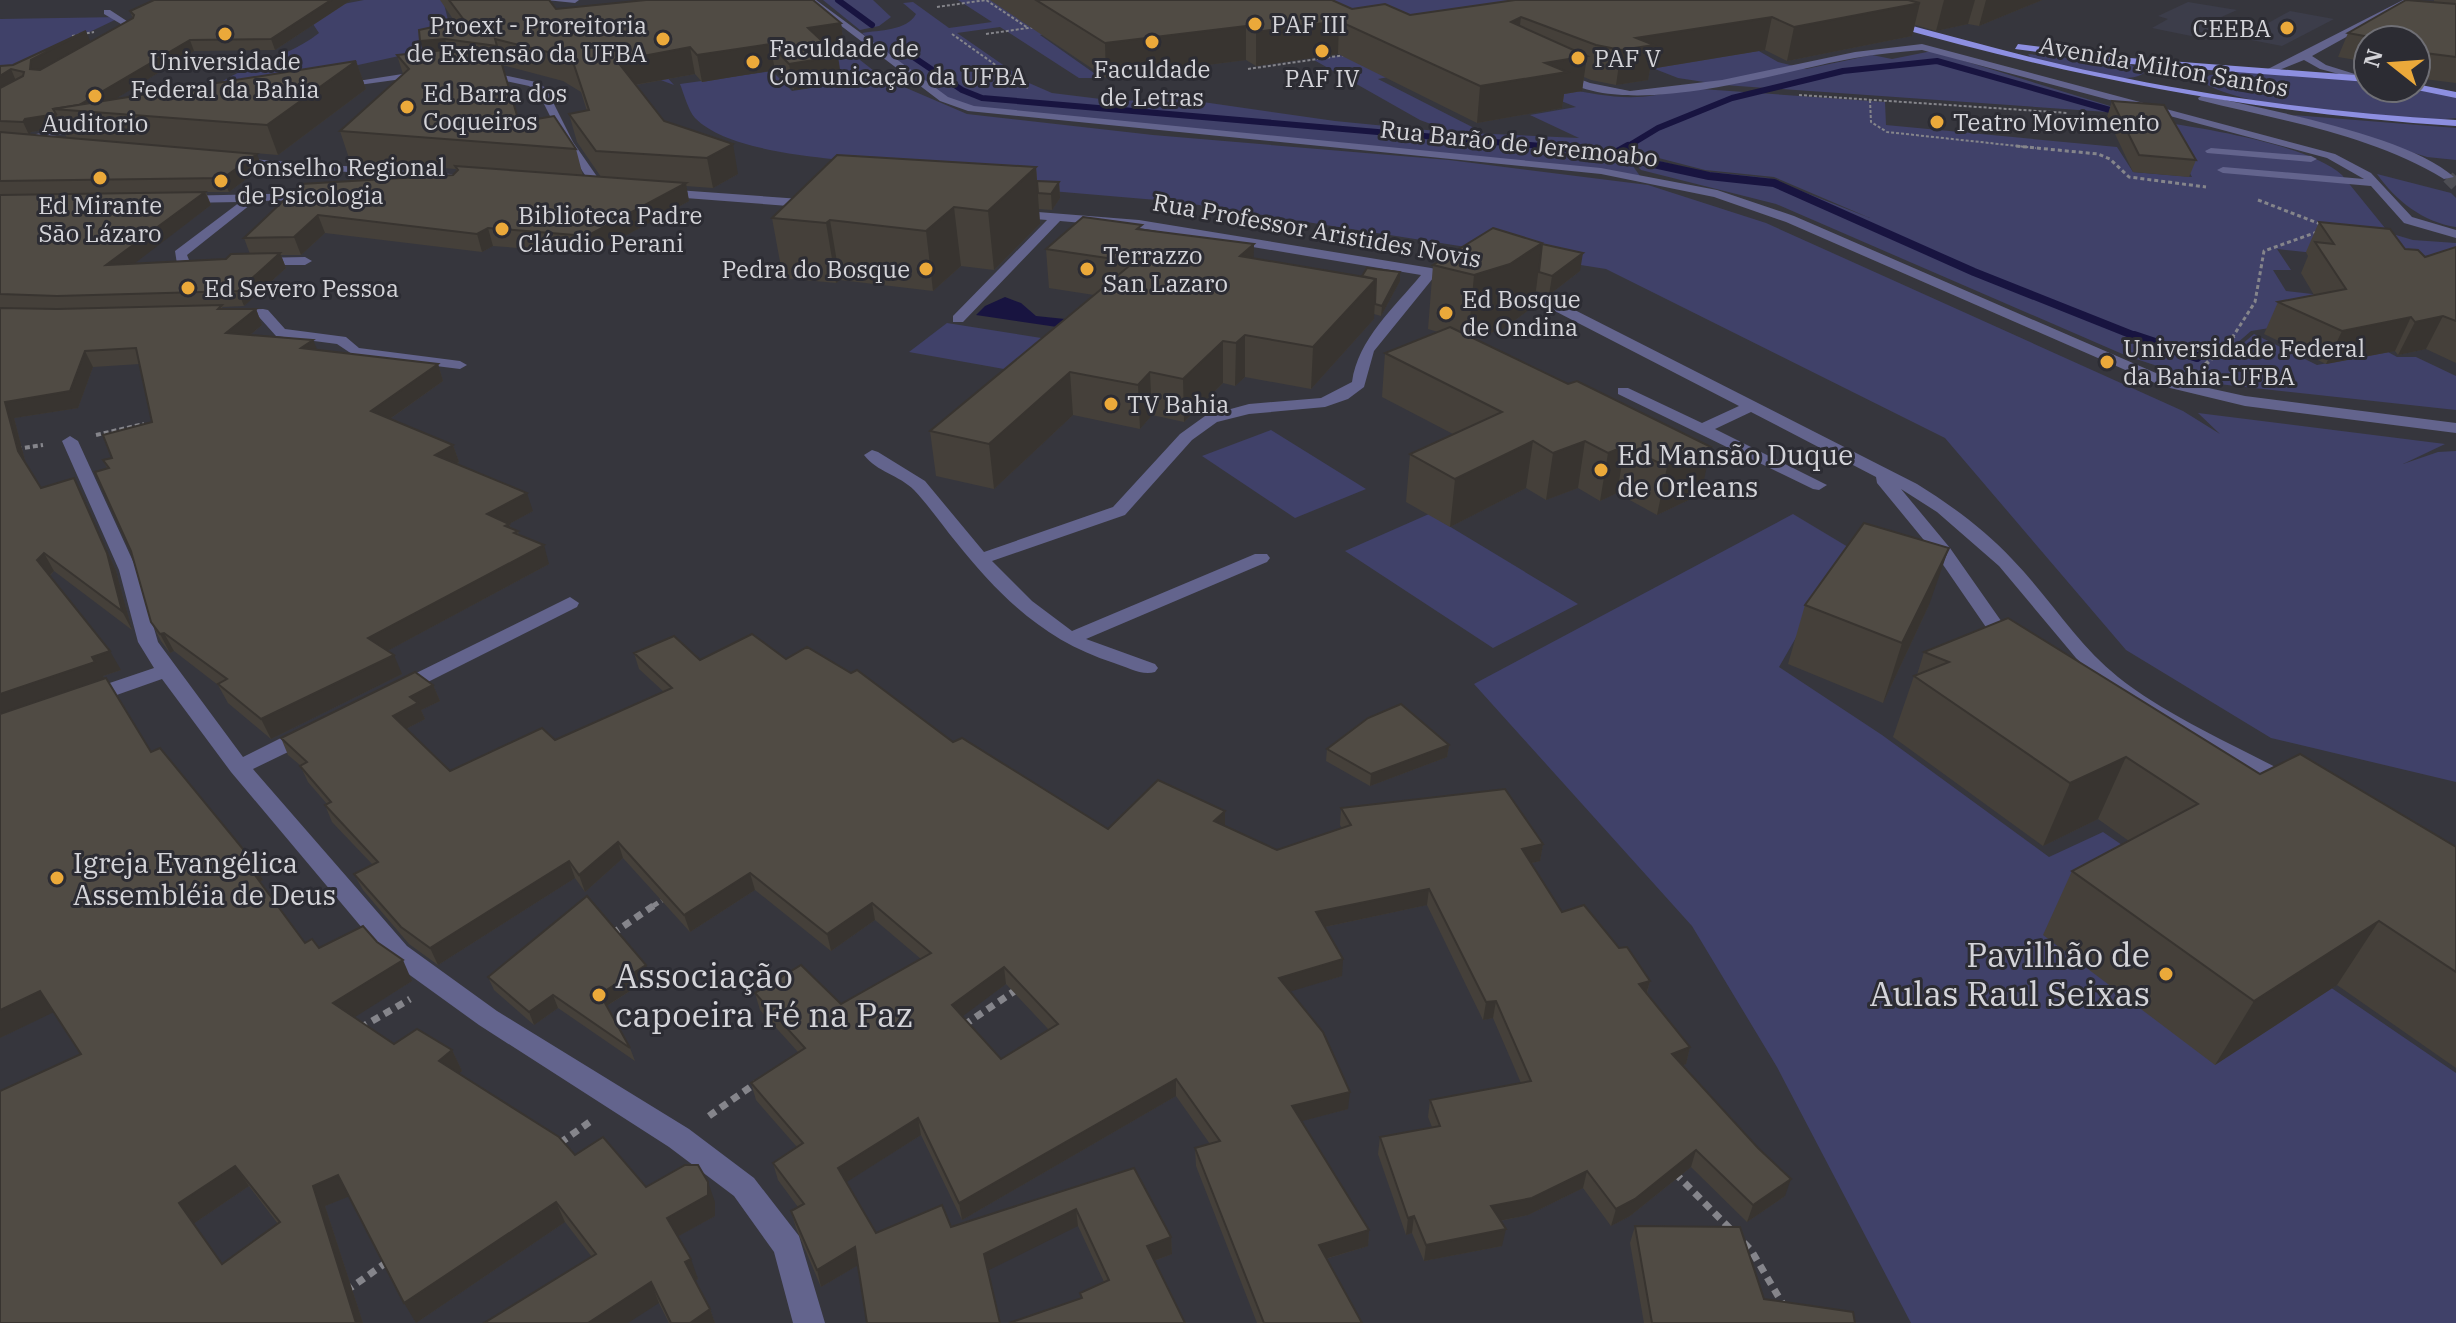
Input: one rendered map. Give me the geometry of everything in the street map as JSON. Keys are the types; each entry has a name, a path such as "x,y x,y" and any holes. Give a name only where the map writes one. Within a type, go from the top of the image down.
{"main road":[{"name":"Avenida Milton Santos","path":"2352,77 2130,61 2033,50 1870,17 2016,58 2203,98 2303,111 2414,121 2456,121"},
{"path":"2016,58 2016,53 2033,50"},
{"path":"2115,81 2166,79 2167,75 2162,71 2130,61"},
{"path":"2271,70 2210,75 2202,81 2240,96 2303,111"},
{"path":"2432,88 2456,92"}],"street":[{"path":"550,0 575,0"},
{"name":"Rua Barão de Jeremoabo","path":"811,0 956,105 1128,126 1587,169 1682,185 1751,204 1790,219 2167,383 2245,401 2456,428"},
{"path":"2271,70 2305,56 2409,0"},
{"path":"106,42 132,27 107,12"},
{"path":"2380,16 2395,17"},
{"path":"1544,68 1587,86 1630,94 1722,83 1855,55 1922,47 2176,117 2313,150 2345,162 2367,175 2408,220 2456,234"},
{"path":"2305,56 2323,67 2352,76"},
{"path":"319,88 437,72"},
{"path":"466,72 510,78 542,90 568,142 599,188"},
{"path":"2203,98 2378,145 2429,165 2448,177"},
{"path":"5,140 102,124"},
{"path":"5,140 63,146"},
{"path":"2211,151 2345,162"},
{"path":"220,159 392,177 477,182 433,189"},
{"path":"2223,170 2374,183"},
{"path":"644,191 830,205"},
{"path":"173,199 325,196"},
{"path":"214,263 184,264 180,254 252,198"},
{"name":"Rua Professor Aristides Novis","path":"996,214 1139,224 1431,272 1486,283 1554,305 1750,407 1872,466 1943,508 2005,562 2083,654 2111,681 2146,705 2298,788"},
{"path":"958,319 1058,216"},
{"path":"244,263 305,261"},
{"path":"981,559 1119,511 1138,497 1195,428 1212,419 1256,407 1307,407 1334,402 1348,394 1359,384 1367,350 1431,272"},
{"path":"218,314 263,313 281,333 341,340 355,352 460,365"},
{"path":"1623,391 1819,485"},
{"path":"1702,429 1750,407"},
{"path":"70,441 128,570 148,642 166,671 239,767 398,953 488,1018 679,1138 744,1187 788,1246 809,1323"},
{"path":"872,455 879,463 908,475 919,485 1017,600 1070,639 1148,668"},
{"path":"1872,466 1944,552 2017,659"},
{"path":"1070,639 1261,558"},
{"path":"382,698 570,603"},
{"path":"60,706 166,671"},
{"path":"239,767 325,726"}],"path":[{"path":"937,7 988,0 1028,28"},
{"path":"1000,9 1013,7"},
{"path":"1014,19 1027,17"},
{"path":"986,34 1042,26"},
{"path":"952,34 1023,86 1036,92"},
{"path":"1248,69 1346,55"},
{"path":"1798,95 2051,114 2077,113"},
{"path":"1870,100 1871,122 1887,132 2098,154 2110,159 2129,177 2216,188"},
{"path":"2198,371 2251,316 2261,292 2264,251 2330,227 2257,200"},
{"path":"14,450 157,421"},
{"path":"607,937 672,894"},
{"path":"356,1031 438,982"},
{"path":"961,1027 1027,982"},
{"path":"679,1138 768,1074"},
{"path":"556,1145 620,1101"},
{"path":"1666,1165 1744,1239 1772,1277 1787,1313"},
{"path":"337,1296 402,1252"}],"shaded area":[{"path":"364,0 443,0 450,28 612,17 674,85 599,57 483,42 408,54 231,93 221,82 296,48 319,33 309,18 317,9"},
{"path":"823,0 873,0 891,17 879,26 860,30"},
{"path":"958,0 1238,0 1130,23 1040,35 1101,78 1079,78 1000,27 957,33 1029,83 1052,93 1117,101 1182,99 1335,121 1447,132 1579,138 1530,115 1576,107 1498,75 1419,71 1378,79 1482,132 1447,130 1420,120 1314,60 1404,44 1259,0 1605,0 1560,88 1624,97 1653,96 1687,88 1885,102 1886,125 2117,147 2133,172 2192,177 2162,122 2282,147 2327,164 2342,175 2389,233 2413,240 2456,243 2456,286 2362,258 2277,249 2291,270 2273,270 2286,291 2330,296 2318,320 2251,331 2228,351 2234,351 2254,334 2317,365 2388,352 2397,357 2416,357 2456,376 2456,410 2209,383 2127,356 1776,204 1641,170 1625,153 1701,171 1768,178 1870,218 1774,177 1705,170 1620,148 1640,176 956,105 906,72 862,33 906,24 916,14 903,3 913,2 949,28 992,22"},
{"path":"2188,2 2237,10 2208,23 2223,27 2201,38 2152,28 2168,19 2158,16"},
{"name":"CEEBA","path":"2290,11 2334,19 2282,46 2241,38"},
{"path":"121,17 0,75 0,19"},
{"path":"1550,28 1750,46 1778,62 1806,69 1872,55 1892,59 1932,51 2136,114 1724,85 1678,78"},
{"path":"846,49 883,78 967,114 1153,135 1449,160 1648,185 1766,223 2183,411 2220,434 2198,413 2445,444 2403,464 2438,452 2456,451 2456,782 2271,738 2126,650 1945,438 1606,269 1180,202 991,186 973,167 868,162 786,153 749,145 717,133 695,118 680,84 772,71 792,91 844,83 816,53"},
{"path":"2028,54 2130,64 2144,73 2135,77 2107,77 2033,61"},
{"path":"2239,72 2352,77 2352,104 2432,104 2432,91 2456,95 2456,118 2394,120 2301,109 2215,89 2201,80 2210,75"},
{"path":"2293,115 2456,128 2456,160 2427,157"},
{"path":"2377,174 2451,193 2456,198 2456,227 2432,220 2411,209"},
{"path":"1005,297 1021,303 1036,316 1065,319 1057,327 976,315 985,306"},
{"path":"947,323 1073,343 1038,375 909,352"},
{"path":"1271,430 1366,489 1295,518 1202,456"},
{"path":"1429,514 1578,604 1493,648 1345,551"},
{"path":"1793,514 1848,547 1779,667 1882,735 2049,857 2103,832 2456,1073 2456,1323 1911,1323 1777,1067 1692,926 1474,684"}],"building":[{"path":"154,0 331,0 271,39 190,40 79,105 53,109 56,114 25,119 23,122 0,121 0,88 23,76 24,72 11,69 0,76 0,66 13,65 86,31 31,60 30,69 40,70 133,18 130,11"},
{"path":"449,0 549,0 556,9 646,0 813,0 841,23 808,28 838,56 789,64 770,44 697,55 690,47 617,61 664,121 733,144 707,158 596,151 569,114 589,110 574,65 556,54 495,39 497,46 445,39 420,41 419,30 464,20"},
{"path":"1036,0 1332,0 1352,9 1385,4 1410,15 1515,0 1908,0 1920,3 1794,27 1772,17 1636,38 1654,45 1621,50 1596,45 1521,17 1511,22 1587,56 1545,63 1567,72 1480,86 1339,21 1256,32 1246,26 1105,43"},
{"path":"2406,0 2456,4 2456,57 2432,54 2432,24 2364,24"},
{"path":"444,50 500,58 519,122 554,116 576,149 340,131 409,69 397,55"},
{"path":"356,61 267,125 53,109"},
{"path":"2112,101 2164,105 2196,160 2139,155"},
{"path":"0,132 257,154 223,178 0,181"},
{"path":"837,155 1036,167 988,211 954,207 926,231 830,220 826,223 772,218"},
{"path":"455,166 686,183 587,236 488,228 477,234 318,215 294,237 244,238 301,184 453,175 458,170"},
{"path":"1037,181 1059,182 1051,194 1038,193"},
{"path":"205,192 106,265 280,253 238,291 57,296 0,294 0,195"},
{"path":"1083,217 1142,225 1137,229 1254,244 1240,256 1376,279 1313,347 1245,335 1236,343 1223,341 1183,379 1150,372 1138,385 1070,372 989,444 930,431 1134,262 1046,249"},
{"path":"2319,222 2390,229 2405,249 2418,250 2425,257 2456,247 2456,321 2443,316 2415,322 2411,317 2342,331 2278,302 2346,289 2315,242 2334,244"},
{"path":"1493,228 1542,243 1510,264 1474,275 1433,265"},
{"path":"1542,244 1583,253 1552,276 1539,272"},
{"path":"1367,268 1400,272 1382,306 1375,304 1376,279 1362,276"},
{"path":"222,305 218,309 256,309 226,333 313,340 301,348 438,364 371,411 453,445 435,455 527,493 487,514 509,524 505,526 518,531 514,533 544,545 368,638 394,655 261,719 218,684 227,679 164,633 160,634 151,622 131,551 95,472 109,468 103,460 112,458 103,435 152,422 136,348 85,351 70,391 5,402 18,451 41,488 74,478 107,553 122,611 44,553 37,560 110,651 92,657 95,662 0,694 0,308"},
{"path":"1450,327 1568,384 1577,381 1711,447 1667,467 1625,446 1608,453 1585,441 1553,453 1533,441 1455,479 1410,454 1502,412 1385,353"},
{"path":"1864,523 1949,548 1902,643 1805,605"},
{"path":"2008,618 2260,774 2300,754 2456,847 2456,972 2379,921 2254,1001 2072,871 2198,804 2126,757 2070,783 1914,676 1949,662 1924,652"},
{"path":"752,634 786,659 807,647 851,673 857,670 953,742 962,738 1108,829 1158,780 1225,811 1214,821 1277,850 1351,825 1341,808 1505,789 1543,844 1522,849 1562,912 1584,905 1619,948 1627,947 1650,981 1639,984 1690,1047 1672,1054 1758,1148 1791,1179 1753,1205 1696,1150 1635,1199 1616,1209 1587,1171 1532,1198 1491,1206 1506,1229 1426,1245 1414,1216 1408,1218 1380,1137 1440,1126 1430,1100 1531,1081 1496,1001 1486,1002 1429,889 1316,912 1343,959 1279,978 1323,1032 1350,1092 1292,1106 1369,1230 1319,1245 1362,1323 1264,1323 1195,1148 1220,1141 1176,1079 959,1203 918,1118 838,1168 876,1233 942,1205 951,1227 1134,1168 1171,1237 1147,1246 1185,1323 1009,1323 1082,1298 1080,1293 1109,1280 1076,1209 984,1254 1000,1323 867,1323 855,1247 817,1270 791,1211 804,1204 773,1163 803,1143 751,1083 805,1048 755,993 801,965 841,1004 931,953 872,903 827,934 750,873 684,915 618,842 579,875 569,861 430,948 401,927 354,874 378,862 325,805 331,802 300,766 307,762 281,738 415,672 433,685 410,697 418,703 393,716 450,771 542,728 555,740 672,688 634,653 674,636 700,660","holes":["1004,967 1058,1024 1001,1059 952,1005"]},
{"path":"106,678 151,752 160,748 252,860 246,863 305,943 312,939 319,948 363,926 377,942 403,960 333,1003 394,1044 417,1029 452,1050 439,1061 559,1137 575,1155 603,1137 646,1187 685,1165 698,1165 708,1182 708,1195 667,1218 691,1259 685,1262 710,1309 690,1323 671,1323 651,1282 588,1323 484,1323 596,1254 556,1202 404,1303 338,1175 313,1186 356,1323 0,1323 0,1091 81,1054 40,991 0,1010 0,714","holes":["235,1166 280,1222 222,1264 179,1203"]},
{"path":"1401,704 1449,745 1371,774 1327,749 1368,718"},
{"path":"587,896 646,965 600,994 630,1048 553,995 529,1012 488,977"},
{"path":"1635,1226 1740,1227 1764,1299 1853,1312 1855,1323 1652,1323"}],"waterway":[{"path":"838,0 872,25"},
{"path":"903,50 962,90 982,98 1545,146"},
{"path":"1625,148 1658,128 1732,98 1843,71 1937,61 2124,114"},
{"path":"1545,146 1584,149 1709,176 1774,183 1974,272 2140,338"},
{"path":"1545,146 1565,148"},
{"path":"1612,155 1628,146"},
{"path":"2134,336 2140,338"},
{"path":"2140,338 2197,357"}],"tunnel":[{"path":"2448,177 2456,185"}],"place":[{"name":"PAF III","path":"1255,24"},
{"name":"CEEBA","path":"2287,28"},
{"name":"Universidade Federal da Bahia","path":"225,34"},
{"name":"Proext - Proreitoria de Extensão da UFBA","path":"663,39"},
{"name":"Faculdade de Letras","path":"1152,42"},
{"name":"PAF IV","path":"1322,51"},
{"name":"PAF V","path":"1578,58"},
{"name":"Faculdade de Comunicação da UFBA","path":"753,62"},
{"name":"Auditorio","path":"95,96"},
{"name":"Ed Barra dos Coqueiros","path":"407,107"},
{"name":"Teatro Movimento","path":"1937,122"},
{"name":"Ed Mirante São Lázaro","path":"100,178"},
{"name":"Conselho Regional de Psicologia","path":"221,181"},
{"name":"Biblioteca Padre Cláudio Perani","path":"502,229"},
{"name":"Pedra do Bosque","path":"926,269"},
{"name":"Terrazzo San Lazaro","path":"1087,269"},
{"name":"Ed Severo Pessoa","path":"188,288"},
{"name":"Ed Bosque de Ondina","path":"1446,313"},
{"name":"Universidade Federal da Bahia-UFBA","path":"2107,362"},
{"name":"TV Bahia","path":"1111,404"},
{"name":"Ed Mansão Duque de Orleans","path":"1601,470"},
{"name":"Igreja Evangélica Assembléia de Deus","path":"57,878"},
{"name":"Pavilhão de Aulas Raul Seixas","path":"2166,974"},
{"name":"Associação capoeira Fé na Paz","path":"599,995"}]}
